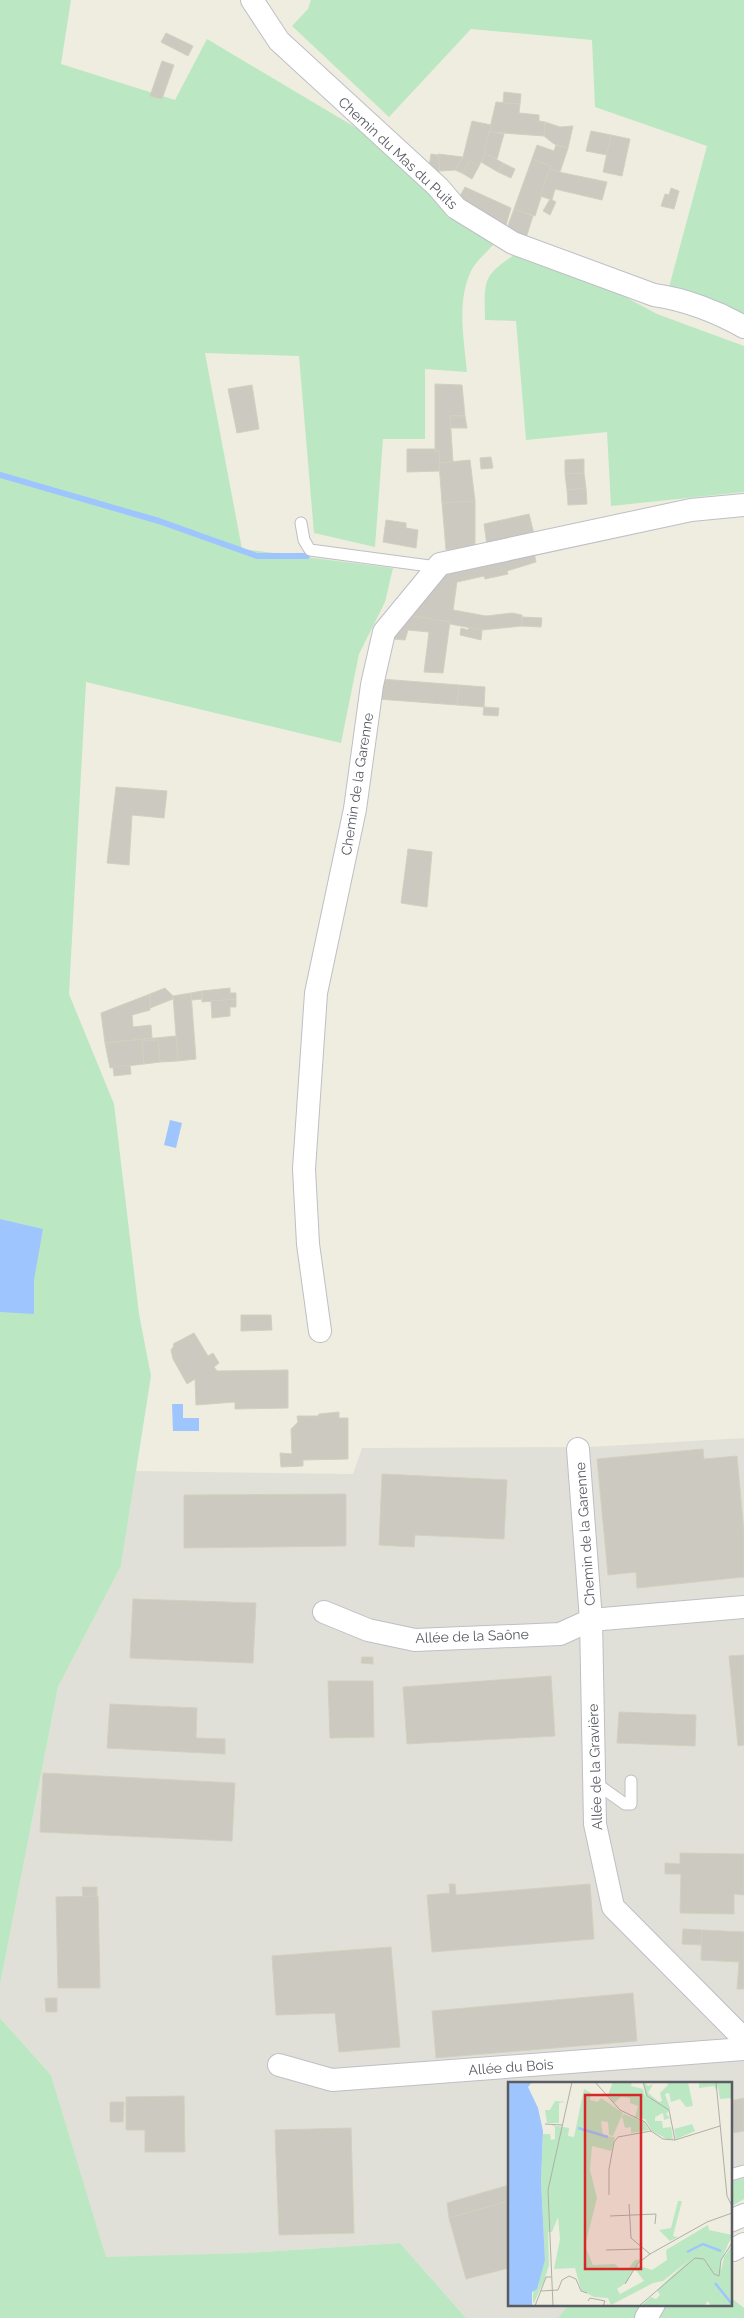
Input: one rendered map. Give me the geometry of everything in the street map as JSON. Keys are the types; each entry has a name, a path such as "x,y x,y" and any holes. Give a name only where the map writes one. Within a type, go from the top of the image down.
{"street":[{"name":"Chemin du Mas du Puits","path":"252,0 279,41 438,187 456,208 513,243 654,295 669,297 730,319 744,327"},
{"path":"437,567 440,564 691,510 744,506"},
{"name":"Chemin de la Garenne","path":"320,1331 308,1244 304,1169 316,993 355,808 372,685 384,632 437,567"},
{"name":"Chemin de la Garenne","path":"578,1448 591,1620"},
{"name":"Allée de la Saône","path":"324,1612 368,1630 415,1640 560,1634 591,1620 744,1607"},
{"name":"Allée de la Gravière","path":"591,1620 595,1824 613,1907 744,2039"},
{"name":"Allée du Bois","path":"280,2065 332,2080 744,2049"},
{"path":"732,2220 744,2215"}],"lane":[{"path":"301,523 304,540 310,550 437,567"},
{"path":"594,1782 625,1804 631,1804 631,1781"}],"shaded area":[{"path":"744,1438 744,2178 732,2181 732,2082 508,2082 508,2306 567,2306 558,2318 466,2318 400,2243 246,2253 106,2258 51,2075 0,2018 0,1985 58,1687 121,1566 136,1471 353,1474 362,1448 589,1447"}],"green space":[{"path":"0,0 71,0 61,64 175,100 207,39 380,142 498,240 472,269 467,281 462,320 467,372 425,369 425,439 383,439 375,547 314,533 299,356 205,353 242,549 393,568 385,602 359,654 341,743 86,682 69,994 114,1104 139,1314 151,1376 121,1566 58,1687 0,1985"},
{"path":"311,0 744,0 744,314 668,291 707,146 595,107 592,40 471,29 389,117 292,26 308,9"},
{"path":"521,250 605,286 657,314 744,346 744,492 611,506 607,432 526,440 516,321 485,320 485,293 489,278 493,271"},
{"path":"0,2018 51,2075 106,2257 246,2253 400,2243 466,2318 0,2318"},
{"path":"744,2178 744,2199 732,2206 732,2181"},
{"path":"732,2299 744,2308 744,2318 658,2318 664,2306 732,2306"},
{"path":"567,2306 646,2306 639,2318 558,2318"}],"water":[{"path":"170,1120 182,1123 176,1148 164,1145"},
{"path":"0,1219 43,1229 34,1280 34,1314 0,1312"},
{"path":"172,1404 183,1404 183,1418 199,1418 199,1431 173,1431"}],"building":[{"path":"166,33 193,46 188,56 161,42"},
{"path":"162,61 174,65 162,99 150,96"},
{"path":"504,92 521,94 520,104 503,103"},
{"path":"496,102 520,104 519,113 539,115 539,121 545,122 544,136 489,132"},
{"path":"472,121 491,125 485,153 479,166 469,161 462,173 455,170 463,157"},
{"path":"545,122 560,127 573,126 568,148 554,144 544,136"},
{"path":"591,131 611,135 607,155 586,151"},
{"path":"489,132 504,134 497,159 484,153"},
{"path":"611,135 630,139 622,176 603,172"},
{"path":"537,145 554,151 556,145 568,148 560,172 549,170 551,166 532,159"},
{"path":"485,153 503,163 498,172 481,162"},
{"path":"431,154 438,155 440,171 435,172 429,167"},
{"path":"438,154 463,157 455,170 440,171"},
{"path":"532,159 551,166 535,216 514,209"},
{"path":"469,161 479,166 472,179 462,173"},
{"path":"503,163 515,169 511,178 498,172"},
{"path":"549,170 607,182 602,200 555,189 552,200 540,196"},
{"path":"465,187 511,208 506,225 484,216 459,198"},
{"path":"671,188 679,191 674,209 661,206 665,194 669,195"},
{"path":"550,199 556,202 550,215 543,211"},
{"path":"514,209 533,216 526,238 506,231"},
{"path":"435,384 462,385 465,416 450,416 453,462 439,463 439,451 435,451"},
{"path":"252,385 259,429 237,433 228,389"},
{"path":"450,416 465,416 467,428 451,428"},
{"path":"407,449 435,449 435,451 439,451 440,471 407,472"},
{"path":"491,457 493,468 481,469 480,458"},
{"path":"584,459 584,473 565,474 565,460"},
{"path":"470,460 475,501 442,503 439,463"},
{"path":"584,473 586,488 567,490 565,474"},
{"path":"586,488 587,504 568,505 567,490"},
{"path":"475,501 475,546 446,550 442,503"},
{"path":"529,514 534,534 487,545 484,524"},
{"path":"386,520 406,523 406,528 418,530 416,548 383,542"},
{"path":"533,548 536,562 507,571 508,574 485,579 484,576 457,582 453,610 486,616 512,613 522,615 522,626 482,630 450,624 450,622 407,615 446,572"},
{"path":"407,615 450,622 443,673 424,672 429,632 408,630 405,640 392,639"},
{"path":"522,617 542,618 541,627 522,626"},
{"path":"469,627 482,630 481,640 460,635 461,628 468,630"},
{"path":"381,679 459,685 457,705 378,699"},
{"path":"459,685 485,687 484,707 457,705"},
{"path":"484,707 499,708 498,716 483,715"},
{"path":"116,787 167,791 164,818 132,815 129,865 107,863"},
{"path":"408,849 432,852 427,907 401,903"},
{"path":"165,988 173,996 173,999 150,1008 150,994"},
{"path":"230,988 230,993 236,993 236,999 202,1002 202,991"},
{"path":"202,991 202,999 192,1000 191,993"},
{"path":"191,993 196,1059 178,1061 173,996"},
{"path":"150,994 150,1010 132,1015 133,1027 151,1025 152,1038 105,1043 101,1013"},
{"path":"236,999 236,1007 230,1007 230,1016 212,1018 211,1001"},
{"path":"176,1036 178,1061 160,1062 158,1040 142,1041 144,1064 110,1068 105,1043"},
{"path":"158,1040 160,1062 144,1064 142,1041"},
{"path":"130,1065 131,1074 114,1076 113,1067"},
{"path":"241,1315 271,1315 272,1330 241,1331"},
{"path":"194,1333 208,1356 213,1353 219,1363 214,1367 217,1371 288,1370 288,1408 235,1409 235,1402 196,1405 195,1379 187,1384 173,1359 171,1350 174,1346 173,1344"},
{"path":"339,1412 339,1418 348,1418 348,1459 303,1460 303,1466 281,1467 280,1453 292,1454 291,1429 298,1422 297,1416 318,1416 319,1414"},
{"path":"703,1449 704,1459 737,1456 744,1532 744,1577 637,1588 636,1572 608,1575 597,1459"},
{"path":"382,1474 507,1480 504,1539 415,1535 414,1547 379,1545"},
{"path":"346,1494 346,1546 184,1548 184,1495"},
{"path":"133,1599 256,1603 253,1663 130,1658"},
{"path":"744,1655 744,1745 738,1746 729,1656"},
{"path":"362,1657 373,1657 373,1664 361,1663"},
{"path":"551,1676 555,1736 407,1744 403,1687"},
{"path":"328,1681 373,1681 374,1737 330,1738"},
{"path":"110,1704 197,1708 196,1738 225,1739 225,1754 107,1748"},
{"path":"619,1712 696,1715 695,1746 617,1743"},
{"path":"43,1773 235,1783 232,1841 40,1832"},
{"path":"680,1853 744,1854 744,1895 734,1894 734,1914 680,1913 681,1874 665,1874 665,1863 680,1864"},
{"path":"449,1884 455,1884 456,1895 590,1884 594,1939 432,1952 427,1895 450,1893"},
{"path":"82,1887 97,1887 97,1896 83,1897"},
{"path":"98,1896 100,1988 58,1988 56,1897"},
{"path":"683,1929 702,1930 702,1945 682,1944"},
{"path":"702,1930 744,1932 744,1989 737,1989 739,1962 701,1960"},
{"path":"391,1947 400,2047 339,2052 335,2013 276,2015 272,1956"},
{"path":"633,1993 637,2041 436,2058 432,2011"},
{"path":"45,1998 57,1998 57,2012 46,2012"},
{"path":"184,2096 185,2152 145,2152 145,2130 126,2130 126,2097"},
{"path":"744,2098 744,2131 734,2133 732,2101"},
{"path":"110,2102 124,2102 123,2122 110,2122"},
{"path":"351,2128 354,2233 279,2235 275,2130"},
{"path":"508,2185 508,2201 449,2218 447,2203"},
{"path":"508,2201 508,2268 466,2279 449,2218"}],"waterway":[{"path":"0,475 159,521 257,556 307,556"}]}
